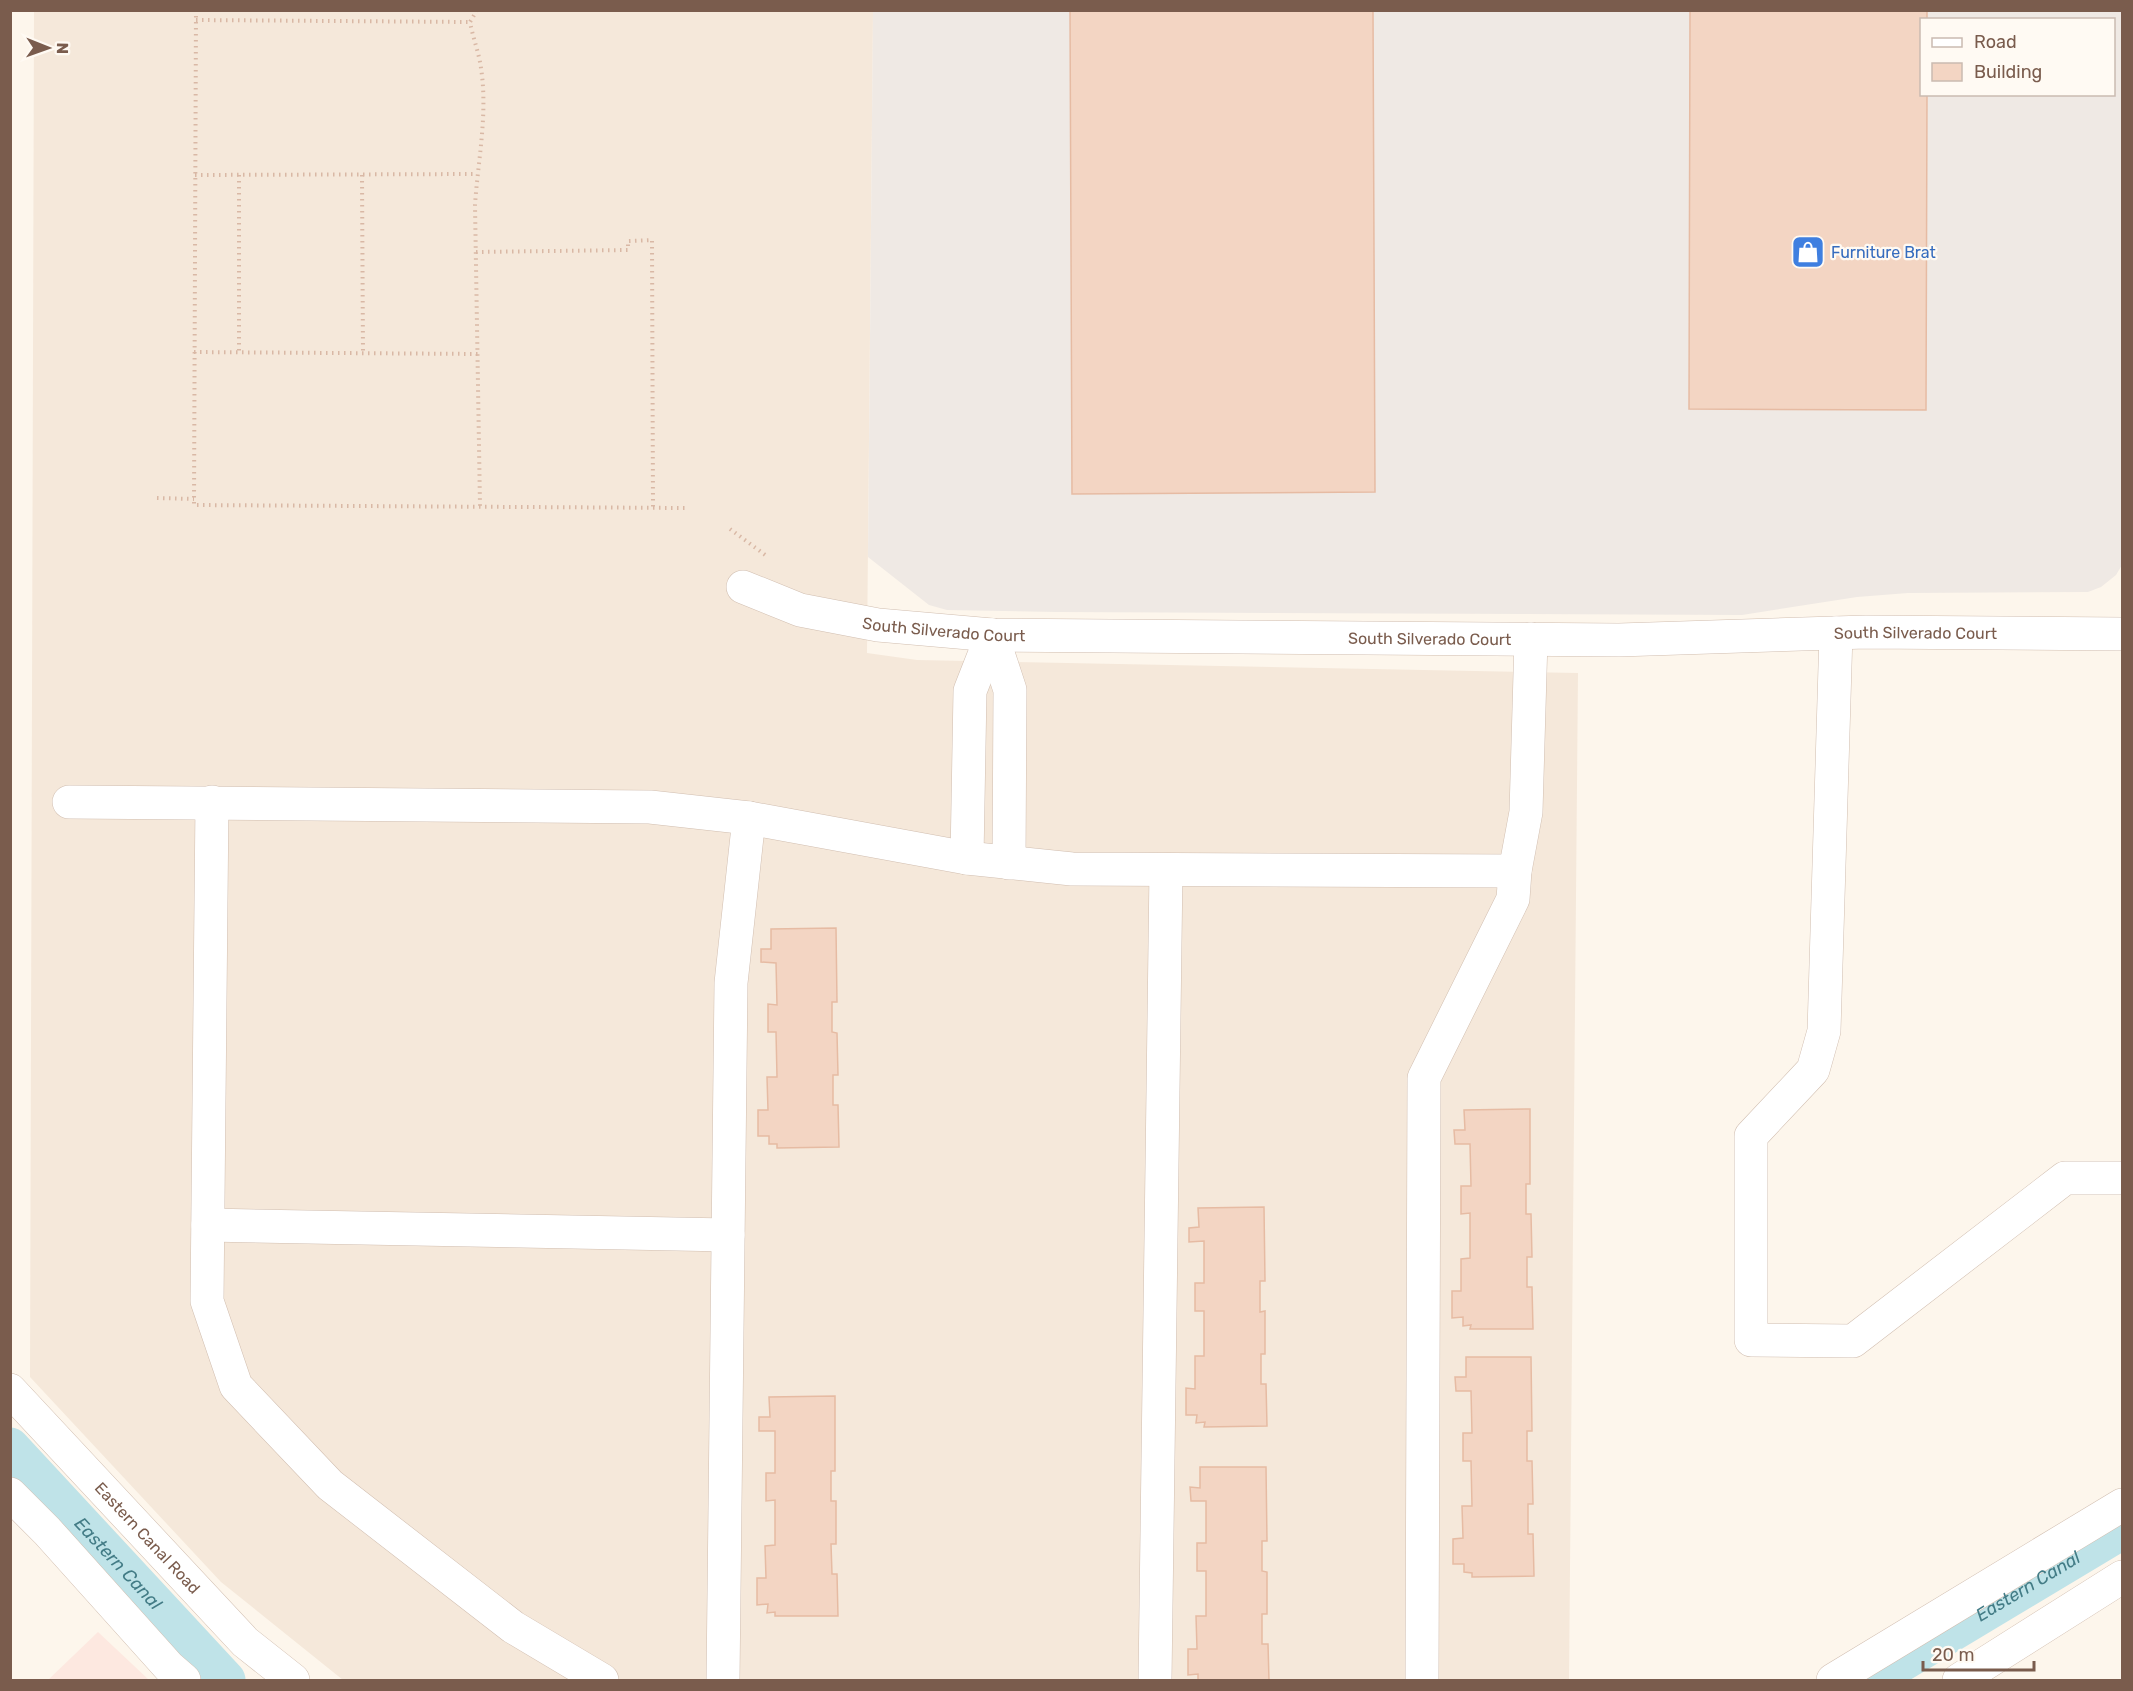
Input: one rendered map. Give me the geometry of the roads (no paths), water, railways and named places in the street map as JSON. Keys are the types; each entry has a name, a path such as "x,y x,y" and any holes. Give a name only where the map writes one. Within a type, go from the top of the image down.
{"street":[{"name":"South Silverado Court","path":"743,587 800,609 878,625 992,635 1619,640 1877,632 2122,634"},
{"path":"1836,633 1824,1031 1813,1070 1751,1136 1751,1340 1853,1341 2065,1178 2122,1178"},
{"path":"967,858 970,691 992,635"},
{"path":"992,635 1010,690 1009,863"},
{"path":"1422,1680 1424,1078 1513,899 1515,871 1526,812 1531,639"},
{"path":"69,802 650,807 749,818 967,858 1072,869 1515,871"},
{"path":"212,802 207,1301 236,1386 330,1485 513,1627 602,1680"},
{"path":"723,1680 731,983 749,818"},
{"path":"1155,1680 1166,870"},
{"path":"208,1226 728,1234"},
{"name":"Eastern Canal Road","path":"10,1390 245,1642 293,1680"},
{"path":"10,1494 47,1531 169,1667 184,1680"},
{"path":"1833,1680 2122,1505"},
{"path":"1959,1680 2122,1577"}],"waterway":[{"name":"Eastern Canal","path":"10,1447 226,1680"},
{"name":"Eastern Canal","path":"1872,1680 2122,1530"}],"place":[{"name":"Furniture Brat","path":"1808,252"}]}
